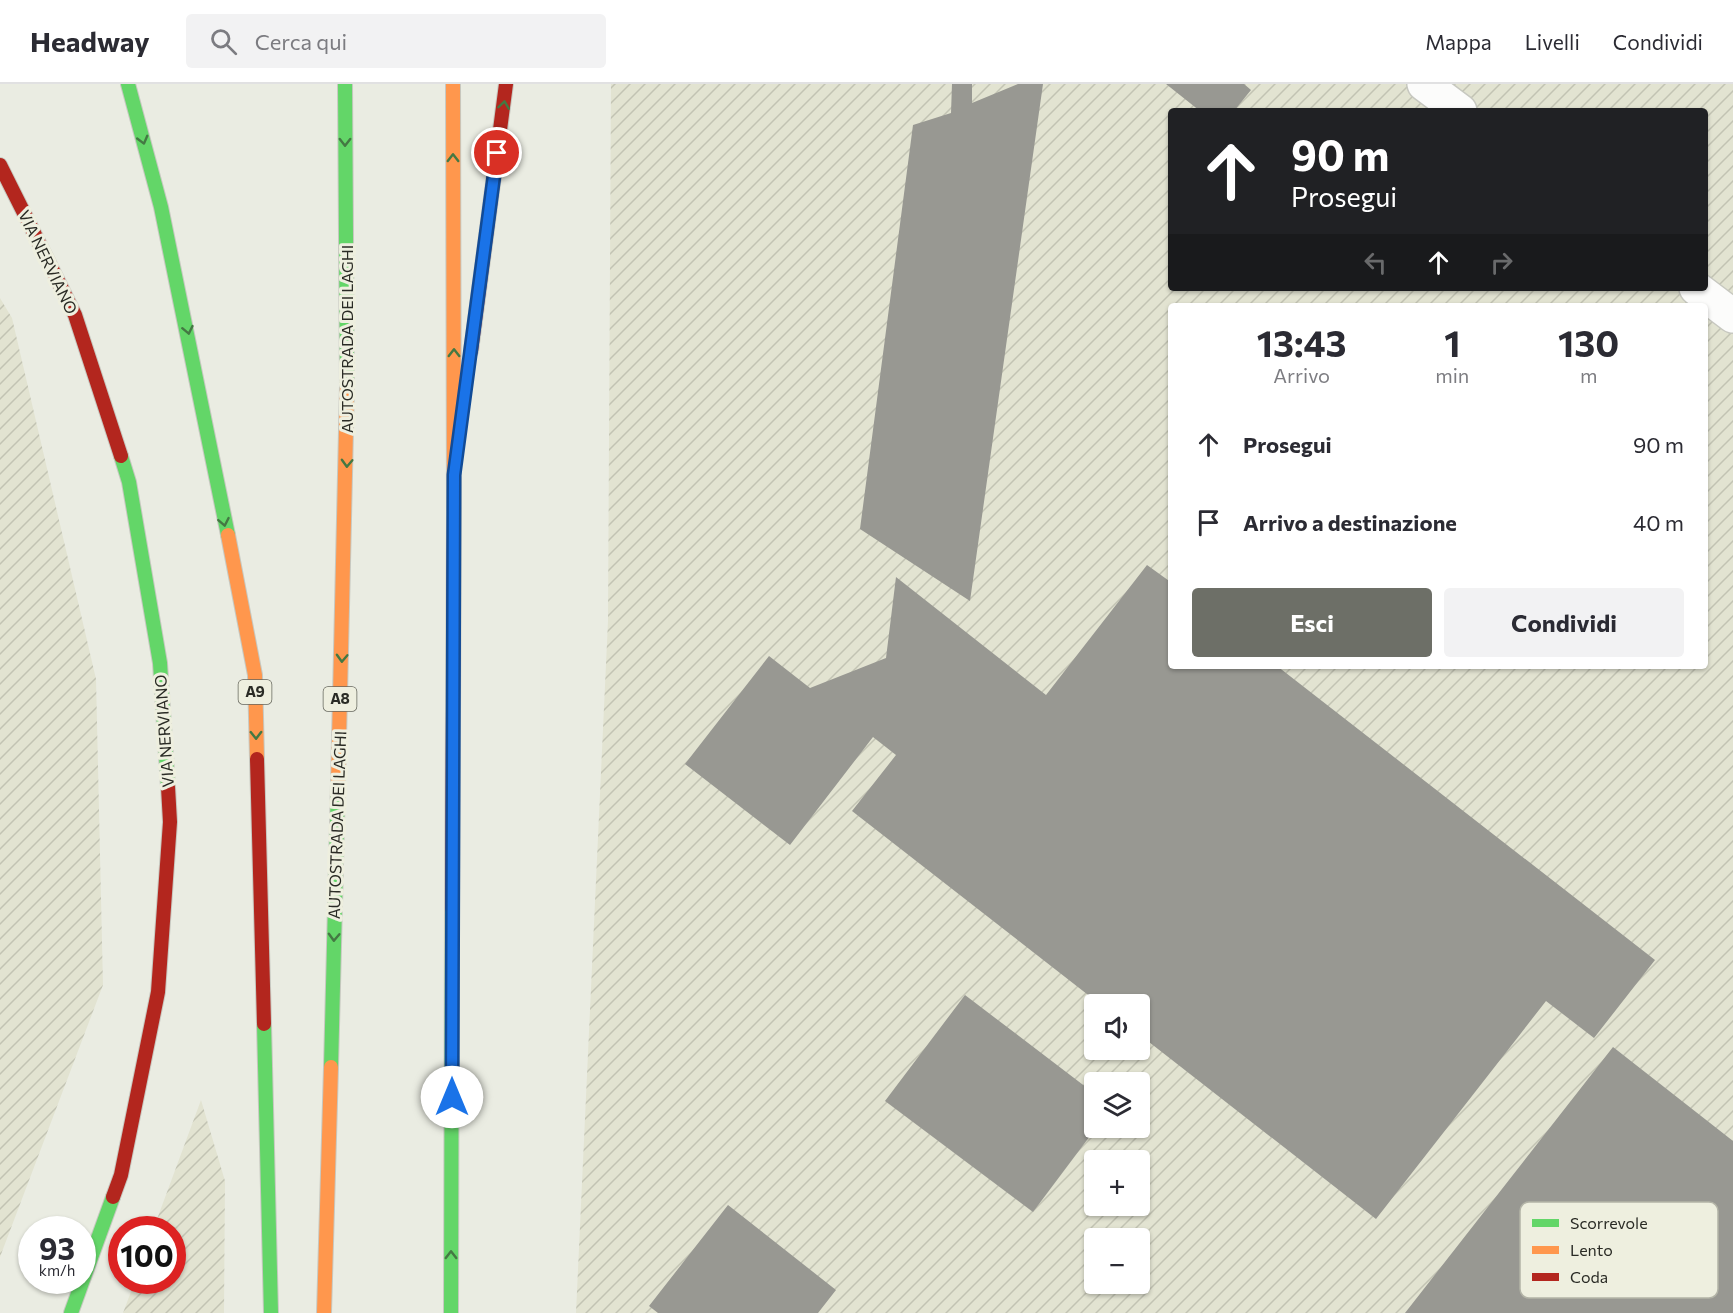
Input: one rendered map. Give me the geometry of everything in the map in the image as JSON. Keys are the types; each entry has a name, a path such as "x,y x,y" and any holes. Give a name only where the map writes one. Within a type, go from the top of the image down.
{"main road":[{"name":"A9","path":"128,84 161,207 202,400 255,675 271,1313"},
{"name":"AUTOSTRADA DEI LAGHI","path":"324,1313 347,444 345,84"},
{"path":"451,1313 453,84"},
{"path":"454,475 506,84"},
{"name":"VIA NERVIANO","path":"0,165 75,315 129,482 160,663 170,822 158,992 121,1175 71,1313"}],"street":[{"path":"1424,84 1456,108"},
{"path":"1700,291 1733,316"}],"shaded area":[{"path":"611,84 1733,84 1733,1313 576,1313 608,621"},
{"path":"0,298 12,318 96,679 103,985 0,1257"},
{"path":"201,1100 225,1181 224,1313 123,1313 130,1294 186,1294 186,1216 158,1216"}],"building":[{"path":"952,84 972,84 972,103 1018,84 1043,84 970,601 860,529 913,125 951,113"},
{"path":"1166,84 1244,84 1251,90 1236,108 1196,108"},
{"path":"1147,565 1168,580 1168,669 1281,669 1655,960 1594,1038 1546,1001 1376,1219 1150,1043 1150,994 1087,994 852,811 896,755 873,737 790,845 685,764 769,656 810,688 886,658 896,577 1046,695"},
{"path":"965,995 1084,1086 1084,1138 1088,1138 1033,1212 885,1101"},
{"path":"1613,1047 1733,1141 1733,1313 1405,1313"},
{"path":"728,1205 836,1290 818,1313 658,1313 649,1306"}],"traffic: fast":[{"path":"128,84 161,207 228,535"},
{"path":"345,84 347,386"},
{"path":"121,456 129,482 160,663 168,787"},
{"path":"331,1067 338,784"},
{"path":"451,1313 452,908"},
{"path":"264,1024 271,1313"},
{"path":"71,1313 113,1197"}],"traffic: slow":[{"path":"453,84 454,514"},
{"path":"338,784 347,386"},
{"path":"228,535 255,675 257,759"},
{"path":"324,1313 331,1067"}],"traffic: jam":[{"path":"471,351 506,84"},
{"path":"0,165 75,315 121,456"},
{"path":"452,908 454,514"},
{"path":"257,759 264,1024"},
{"path":"113,1197 121,1175 158,992 170,822 168,787"}],"route":[{"path":"452,1097 454,475 497,153"}]}
